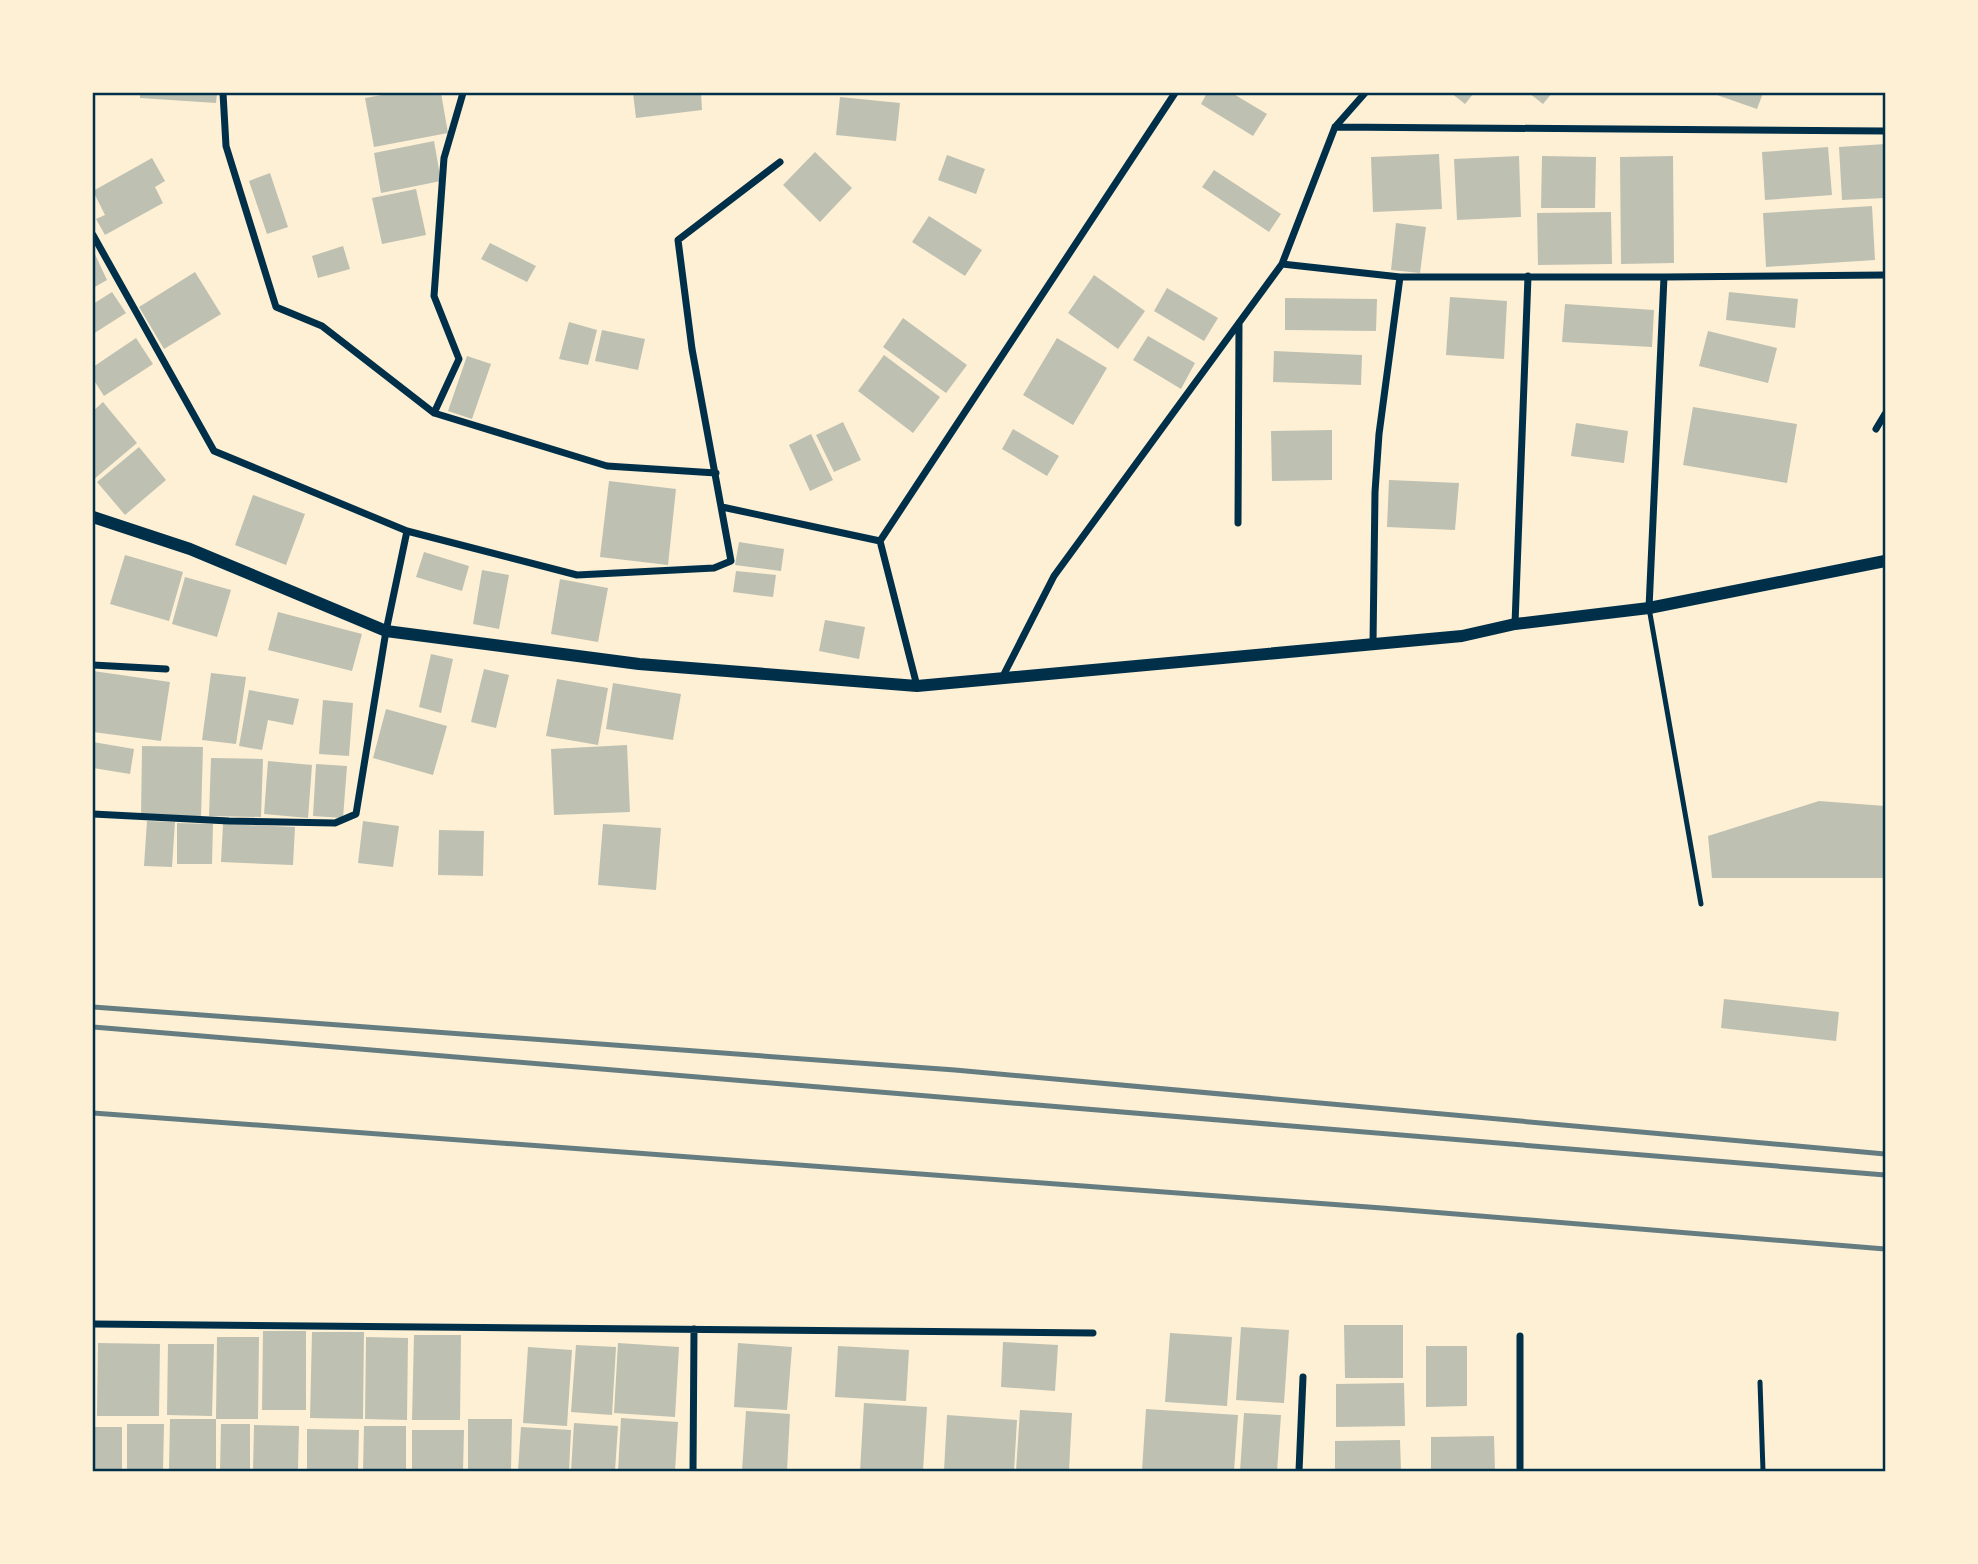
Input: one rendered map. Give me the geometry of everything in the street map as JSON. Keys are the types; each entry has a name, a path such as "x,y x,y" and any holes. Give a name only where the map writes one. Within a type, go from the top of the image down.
{"street":[{"path":"223,93 226,146 276,307 321,326 435,414 607,466 716,473"},
{"path":"435,414 458,359 434,296 444,158 463,93"},
{"path":"916,686 880,541 1175,93"},
{"path":"1002,678 1054,576 1282,264 1335,127 1365,93"},
{"path":"1335,127 1885,131"},
{"path":"93,235 214,451 407,531 577,575 714,568 731,561 692,349 678,240 780,162"},
{"path":"1282,264 1400,277 1885,275"},
{"path":"1515,624 1528,276"},
{"path":"1373,644 1379,434 1400,277"},
{"path":"1649,608 1664,277"},
{"path":"1238,523 1240,322"},
{"path":"1876,429 1885,414"},
{"path":"722,507 880,541"},
{"path":"93,517 190,549 386,631 639,664 916,686 1462,636 1515,624 1649,608 1885,561"},
{"path":"93,814 335,823 356,814 386,631 407,531"},
{"path":"93,665 166,669"},
{"path":"93,1324 1093,1333"},
{"path":"692,1471 694,1329"},
{"path":"1520,1336 1520,1471"},
{"path":"1299,1471 1303,1377"}],"lane":[{"path":"1649,608 1701,904"},
{"path":"1760,1382 1763,1471"}],"building":[{"path":"140,93 217,93 216,103 140,98"},
{"path":"393,93 441,93 448,133 374,147 365,98"},
{"path":"633,93 701,93 702,110 636,118"},
{"path":"1207,93 1232,93 1267,114 1253,136 1201,104"},
{"path":"1451,93 1474,93 1465,104"},
{"path":"1529,93 1552,93 1543,104"},
{"path":"1763,93 1757,109 1717,95"},
{"path":"840,97 900,103 896,141 836,135"},
{"path":"434,141 441,181 381,193 374,153"},
{"path":"1885,144 1885,198 1842,200 1839,147"},
{"path":"1828,147 1832,195 1765,200 1762,152"},
{"path":"815,152 852,188 820,222 783,185"},
{"path":"1439,154 1442,209 1373,212 1371,157"},
{"path":"947,155 985,169 976,194 938,180"},
{"path":"1519,156 1521,217 1457,220 1454,159"},
{"path":"1542,156 1596,157 1595,208 1541,208"},
{"path":"1673,156 1674,263 1621,264 1620,157"},
{"path":"152,158 165,181 155,187 163,203 105,235 96,219 105,215 93,191"},
{"path":"1214,170 1281,214 1269,232 1202,187"},
{"path":"270,173 288,227 267,234 249,181"},
{"path":"416,189 426,235 382,244 372,198"},
{"path":"1872,206 1875,260 1766,267 1763,213"},
{"path":"1611,212 1612,264 1538,265 1537,213"},
{"path":"929,216 982,250 965,276 912,242"},
{"path":"1396,223 1426,227 1420,273 1391,270"},
{"path":"490,243 536,266 527,282 481,259"},
{"path":"343,246 350,269 318,278 312,256"},
{"path":"93,250 107,280 93,288"},
{"path":"195,272 221,314 164,349 139,307"},
{"path":"1094,275 1145,311 1118,349 1068,313"},
{"path":"1167,288 1218,318 1204,341 1154,311"},
{"path":"112,292 126,313 93,334 93,304"},
{"path":"1729,292 1798,299 1795,328 1726,320"},
{"path":"1450,297 1507,301 1504,359 1446,355"},
{"path":"1285,298 1377,299 1376,331 1285,330"},
{"path":"1565,304 1654,310 1652,347 1562,342"},
{"path":"903,318 967,365 946,393 883,347"},
{"path":"569,322 597,330 588,365 559,359"},
{"path":"602,330 645,339 638,370 595,361"},
{"path":"1708,331 1777,348 1768,383 1699,366"},
{"path":"1148,336 1195,363 1181,389 1133,360"},
{"path":"136,338 153,364 104,396 93,379 93,367"},
{"path":"1057,338 1107,368 1073,425 1023,395"},
{"path":"1274,351 1362,355 1361,385 1273,382"},
{"path":"884,355 940,397 913,433 858,391"},
{"path":"467,356 491,364 472,419 448,411"},
{"path":"103,402 137,443 93,480 93,411"},
{"path":"1693,407 1797,424 1787,483 1683,465"},
{"path":"843,422 861,460 834,472 816,435"},
{"path":"1576,423 1628,431 1624,463 1571,456"},
{"path":"1013,429 1059,456 1047,476 1002,449"},
{"path":"1332,430 1332,480 1272,481 1271,431"},
{"path":"811,434 833,480 810,491 789,445"},
{"path":"139,447 166,480 125,515 97,482"},
{"path":"1389,480 1459,483 1455,530 1387,527"},
{"path":"609,481 676,489 668,565 600,557"},
{"path":"253,495 305,514 286,565 235,545"},
{"path":"739,542 784,549 781,571 735,565"},
{"path":"424,552 469,566 462,591 416,577"},
{"path":"125,555 183,572 169,621 110,604"},
{"path":"482,570 509,575 499,629 473,624"},
{"path":"736,571 776,575 773,597 733,592"},
{"path":"185,577 231,590 217,637 172,624"},
{"path":"560,579 608,588 598,642 551,634"},
{"path":"278,612 362,634 352,671 268,650"},
{"path":"825,620 865,627 859,659 819,651"},
{"path":"431,654 453,659 441,713 419,707"},
{"path":"484,669 509,675 496,728 471,722"},
{"path":"93,671 170,682 161,741 93,732"},
{"path":"211,673 246,677 236,744 202,740"},
{"path":"557,679 608,688 598,745 546,736"},
{"path":"613,683 681,694 673,740 606,729"},
{"path":"249,690 299,699 293,725 268,720 262,750 239,746"},
{"path":"323,700 353,703 349,756 319,754"},
{"path":"386,709 447,726 433,775 373,758"},
{"path":"93,742 134,749 130,774 93,768"},
{"path":"627,745 630,812 554,815 551,749"},
{"path":"142,746 203,747 201,818 141,818"},
{"path":"211,758 263,759 261,817 209,816"},
{"path":"268,761 312,765 308,818 264,814"},
{"path":"316,764 347,766 343,818 313,816"},
{"path":"1819,801 1885,806 1885,878 1712,878 1708,836"},
{"path":"147,821 175,822 172,867 144,866"},
{"path":"363,821 399,826 393,867 358,863"},
{"path":"177,823 213,824 212,864 177,864"},
{"path":"223,824 295,827 293,865 221,862"},
{"path":"603,824 661,828 656,890 598,885"},
{"path":"439,830 484,831 483,876 438,875"},
{"path":"1724,999 1839,1012 1836,1041 1721,1028"},
{"path":"1344,1325 1403,1325 1403,1378 1345,1378"},
{"path":"1241,1327 1289,1330 1284,1403 1236,1400"},
{"path":"263,1331 306,1331 306,1410 262,1410"},
{"path":"312,1332 364,1332 363,1419 310,1418"},
{"path":"1170,1333 1232,1337 1227,1406 1165,1402"},
{"path":"414,1335 461,1335 460,1420 412,1420"},
{"path":"217,1337 259,1337 258,1419 216,1419"},
{"path":"366,1337 408,1338 407,1420 365,1419"},
{"path":"1003,1342 1058,1345 1055,1391 1001,1387"},
{"path":"98,1343 160,1344 159,1416 97,1416"},
{"path":"618,1343 679,1347 675,1417 614,1413"},
{"path":"738,1343 792,1347 787,1410 734,1407"},
{"path":"168,1344 214,1344 212,1416 167,1415"},
{"path":"576,1345 616,1347 612,1415 571,1412"},
{"path":"838,1346 909,1350 906,1401 835,1397"},
{"path":"1426,1346 1467,1346 1467,1406 1426,1407"},
{"path":"528,1347 572,1350 567,1426 523,1423"},
{"path":"1404,1383 1405,1426 1336,1427 1336,1384"},
{"path":"864,1403 927,1407 923,1471 860,1471"},
{"path":"1146,1409 1238,1415 1234,1471 1142,1471"},
{"path":"1020,1410 1072,1413 1069,1471 1016,1471"},
{"path":"746,1411 790,1414 787,1471 742,1471"},
{"path":"1244,1413 1281,1415 1277,1471 1240,1471"},
{"path":"947,1415 1017,1420 1014,1471 944,1471"},
{"path":"621,1418 678,1422 675,1471 618,1471"},
{"path":"170,1419 216,1419 216,1471 169,1471"},
{"path":"468,1419 512,1419 511,1471 468,1471"},
{"path":"574,1423 618,1426 615,1471 571,1471"},
{"path":"127,1424 164,1424 163,1471 127,1471"},
{"path":"221,1424 250,1424 250,1471 220,1471"},
{"path":"254,1425 299,1426 298,1471 253,1471"},
{"path":"364,1426 406,1426 406,1471 363,1471"},
{"path":"93,1427 122,1427 122,1471 93,1471"},
{"path":"521,1427 571,1430 569,1471 518,1471"},
{"path":"307,1429 359,1430 358,1471 307,1471"},
{"path":"412,1430 464,1430 463,1471 412,1471"},
{"path":"1494,1436 1495,1471 1431,1471 1431,1437"},
{"path":"1400,1440 1401,1471 1335,1471 1335,1441"}],"railway":[{"path":"93,1007 955,1070 1885,1154"},
{"path":"93,1027 1885,1175"},
{"path":"93,1113 1382,1208 1885,1249"}]}
